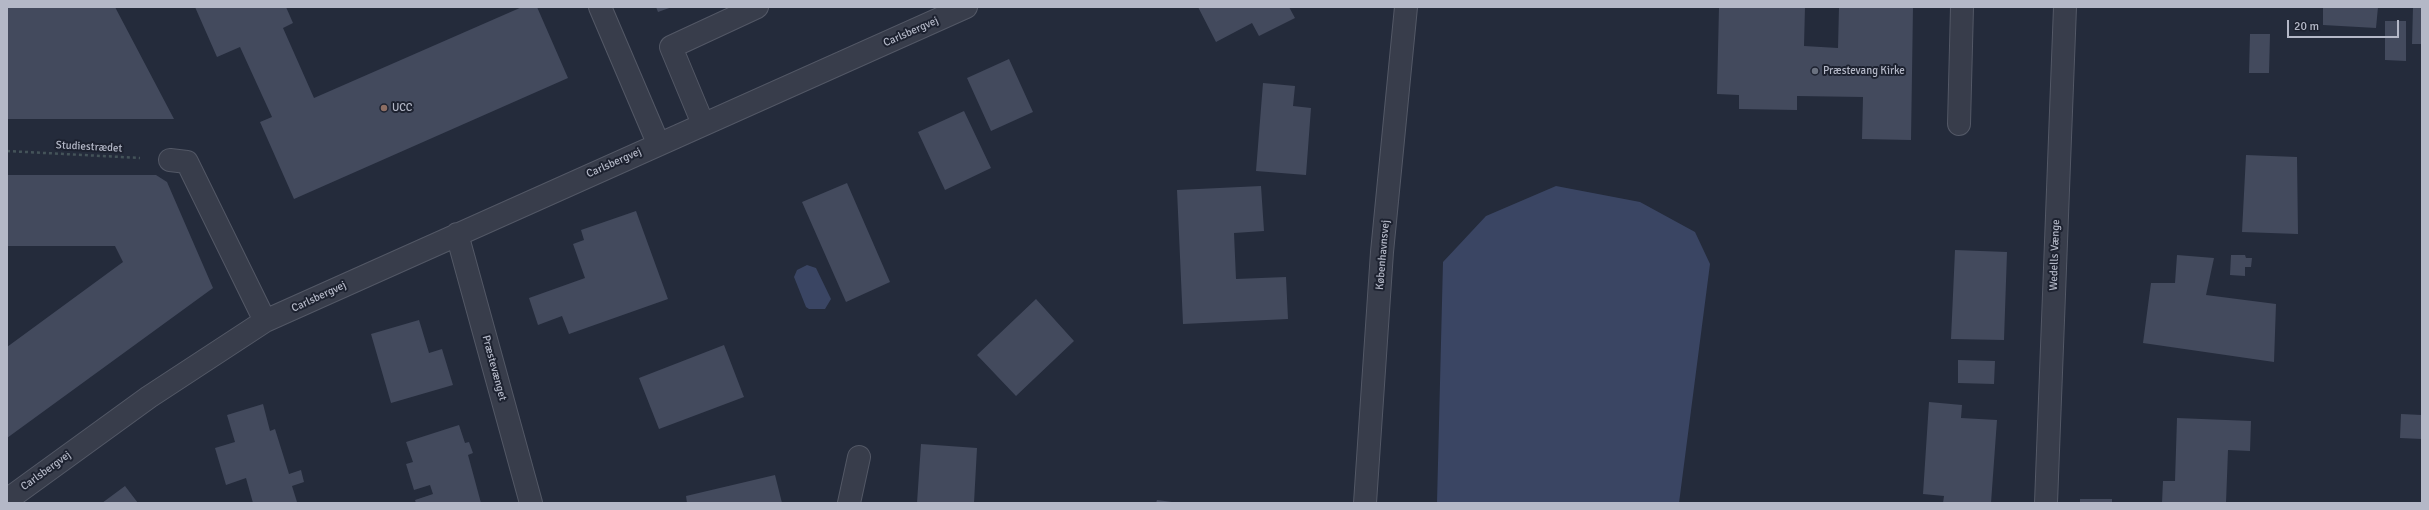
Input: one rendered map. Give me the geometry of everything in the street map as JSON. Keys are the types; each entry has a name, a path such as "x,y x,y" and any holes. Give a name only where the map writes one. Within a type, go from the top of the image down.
{"street":[{"path":"600,7 658,143"},
{"path":"703,124 670,48 757,7"},
{"name":"Carlsbergvej","path":"7,500 149,397 265,321 658,143 966,7"},
{"name":"Københavnsvej","path":"1365,503 1382,252 1406,7"},
{"path":"1959,124 1962,7"},
{"name":"Wedells Vænge","path":"2046,503 2065,7"},
{"path":"170,160 187,162 265,321"},
{"name":"Præstevænget","path":"457,234 531,503"},
{"path":"849,503 859,457"}],"path":[{"name":"Studiestrædet","path":"7,151 170,160"}],"water":[{"path":"1556,186 1640,202 1695,232 1710,264 1679,503 1437,503 1443,262 1486,216"},
{"path":"807,265 816,268 831,299 825,309 809,309 806,307 794,277 797,270"}],"building":[{"path":"7,7 115,7 174,119 7,119"},
{"name":"UCC","path":"195,7 286,7 293,23 283,28 314,98 522,7 537,7 568,78 294,199 260,122 272,117 240,47 217,57"},
{"path":"656,7 672,7 658,12"},
{"path":"1198,7 1289,7 1295,18 1259,36 1252,23 1216,42"},
{"name":"Præstevang Kirke","path":"1719,7 1805,7 1804,46 1838,48 1839,7 1913,7 1911,140 1862,139 1863,97 1797,96 1797,110 1739,109 1739,95 1717,94"},
{"path":"2323,7 2378,7 2376,28 2323,25"},
{"path":"2413,7 2422,7 2422,44 2412,44"},
{"path":"2385,21 2406,21 2406,61 2385,60"},
{"path":"2250,34 2270,34 2269,73 2249,73"},
{"path":"1009,59 1033,112 991,131 967,78"},
{"path":"1263,83 1295,86 1293,106 1311,108 1306,175 1256,171"},
{"path":"964,111 991,168 945,190 918,132"},
{"path":"2246,155 2297,157 2298,234 2242,232"},
{"path":"7,175 156,175 167,182 213,288 7,438 7,347 123,262 115,246 7,246"},
{"path":"847,183 890,282 846,302 802,202"},
{"path":"1261,186 1264,231 1234,233 1236,279 1286,277 1288,319 1183,324 1177,190"},
{"path":"636,211 668,299 569,334 562,316 538,325 529,298 585,278 573,244 584,240 581,230"},
{"path":"1955,250 2007,252 2004,340 1951,339"},
{"path":"2177,255 2214,258 2206,295 2276,304 2274,362 2143,343 2151,283 2175,283"},
{"path":"2231,255 2245,255 2246,258 2252,258 2251,267 2245,267 2245,276 2230,275"},
{"path":"1036,299 1074,341 1016,396 977,355"},
{"path":"419,320 429,353 442,349 453,385 391,403 371,334"},
{"path":"724,345 744,397 659,429 639,378"},
{"path":"1958,360 1995,361 1994,384 1958,383"},
{"path":"1929,402 1962,405 1961,418 1997,420 1991,503 1943,503 1944,496 1923,494"},
{"path":"263,404 270,431 275,429 289,474 301,470 304,482 292,486 297,502 253,503 246,478 226,485 215,448 235,442 227,415"},
{"path":"2401,414 2422,415 2422,439 2400,438"},
{"path":"2177,418 2251,421 2250,451 2228,450 2226,503 2162,503 2163,481 2175,481"},
{"path":"459,425 465,443 469,442 473,453 468,455 481,503 416,503 415,500 433,494 430,485 414,490 406,464 413,462 406,442"},
{"path":"921,444 977,448 974,503 917,503"},
{"path":"775,475 782,503 687,503 686,496"},
{"path":"125,486 138,503 102,503"},
{"path":"2080,499 2112,499 2112,503 2080,503"},
{"path":"1157,500 1172,502 1172,503 1156,503"}],"place":[{"name":"Præstevang Kirke","path":"1815,71"},
{"name":"UCC","path":"384,108"}]}
